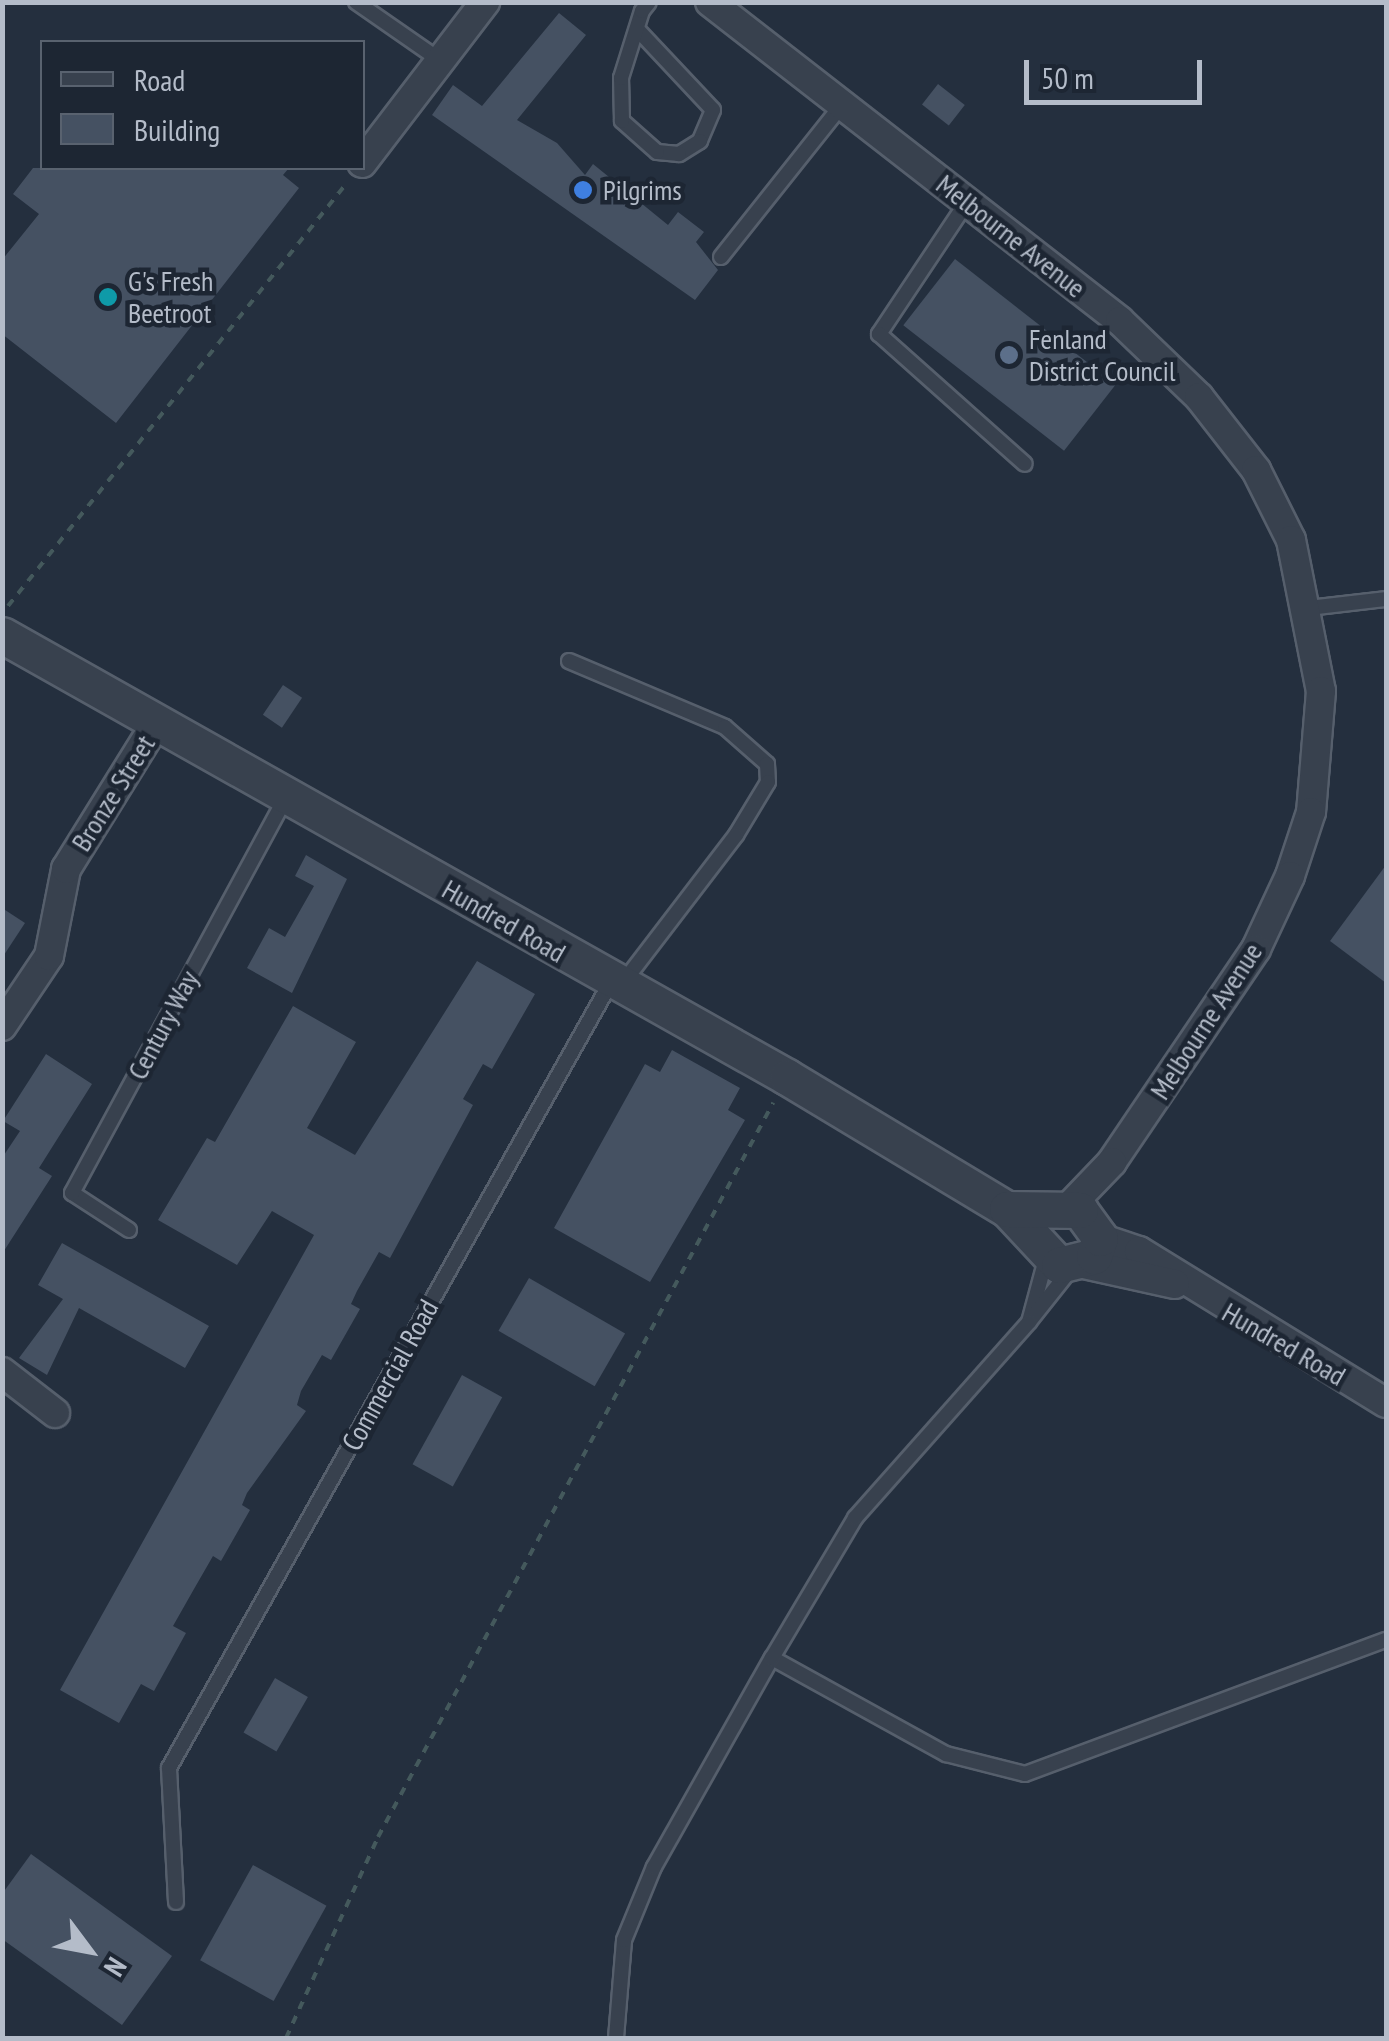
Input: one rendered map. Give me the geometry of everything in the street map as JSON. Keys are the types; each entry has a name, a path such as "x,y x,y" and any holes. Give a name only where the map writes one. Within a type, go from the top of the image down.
{"street":[{"path":"365,157 486,2"},
{"name":"Melbourne Avenue","path":"710,2 1120,322 1199,398 1256,470 1291,540 1310,608 1318,756 1290,876 1256,948 1112,1162 1069,1239"},
{"name":"Hundred Road","path":"2,635 615,985 787,1077 1007,1209 1069,1239 1138,1251 1182,1285 1386,1403"},
{"name":"Bronze Street","path":"2,1026 49,956 66,869 156,724"},
{"path":"2,1372 55,1413"}],"lane":[{"path":"356,2 441,60"},
{"path":"637,29 713,110 700,141 679,154 657,152 622,120 618,96 637,29 650,2"},
{"path":"721,257 842,105"},
{"path":"966,202 879,334 1025,464"},
{"path":"1310,608 1386,599"},
{"name":"Commercial Road","path":"176,1902 168,1768 615,985 736,836 768,782 767,764 725,727 570,661"},
{"name":"Century Way","path":"129,1230 72,1194 286,796"},
{"path":"616,2038 624,1940 654,1868 772,1658 856,1518 1030,1322 1069,1239"},
{"path":"1030,1322 1069,1239"},
{"path":"772,1658 946,1754 1025,1774 1386,1640"}],"path":[{"path":"2,613 354,170"},
{"path":"286,2038 378,1837 787,1077"}],"building":[{"path":"559,13 586,35 517,120 557,143 585,175 593,164 668,225 678,212 704,232 696,242 718,270 695,300 432,115 453,85 482,106"},
{"path":"938,84 965,105 949,125 922,104"},
{"name":"G's Fresh Beetroot","path":"33,168 287,170 283,175 299,188 116,423 2,334 2,260 39,214 13,194"},
{"name":"Fenland District Council","path":"955,259 1116,385 1064,451 903,325"},
{"path":"283,685 302,698 282,728 263,715"},
{"path":"306,855 347,879 292,993 247,968 269,928 285,937 314,886 295,876"},
{"path":"1386,865 1386,983 1330,941"},
{"path":"2,908 25,923 2,958"},
{"path":"477,961 535,994 492,1069 483,1064 463,1099 473,1105 390,1258 379,1252 357,1291 351,1304 360,1309 331,1360 322,1355 301,1391 297,1405 306,1411 247,1493 242,1505 250,1510 221,1561 213,1556 173,1626 186,1633 154,1691 141,1684 119,1723 60,1690 314,1235 272,1211 237,1265 158,1220 207,1138 215,1142 293,1006 356,1042 307,1128 355,1155"},
{"path":"672,1050 740,1088 728,1110 745,1120 650,1282 554,1228 645,1064 660,1072"},
{"path":"46,1054 92,1084 39,1168 52,1176 2,1254 2,1158 20,1131 3,1121"},
{"path":"62,1243 209,1326 185,1368 79,1308 47,1375 19,1358 63,1299 38,1285"},
{"path":"529,1278 625,1334 595,1386 499,1331"},
{"path":"462,1375 502,1397 453,1487 413,1464"},
{"path":"275,1678 308,1697 276,1752 244,1733"},
{"path":"31,1854 172,1956 122,2025 2,1939 2,1894"},
{"path":"253,1865 326,1906 274,2001 200,1960"}],"place":[{"name":"Pilgrims","path":"583,190"},
{"name":"G's Fresh Beetroot","path":"108,297"},
{"name":"Fenland District Council","path":"1009,355"}]}
